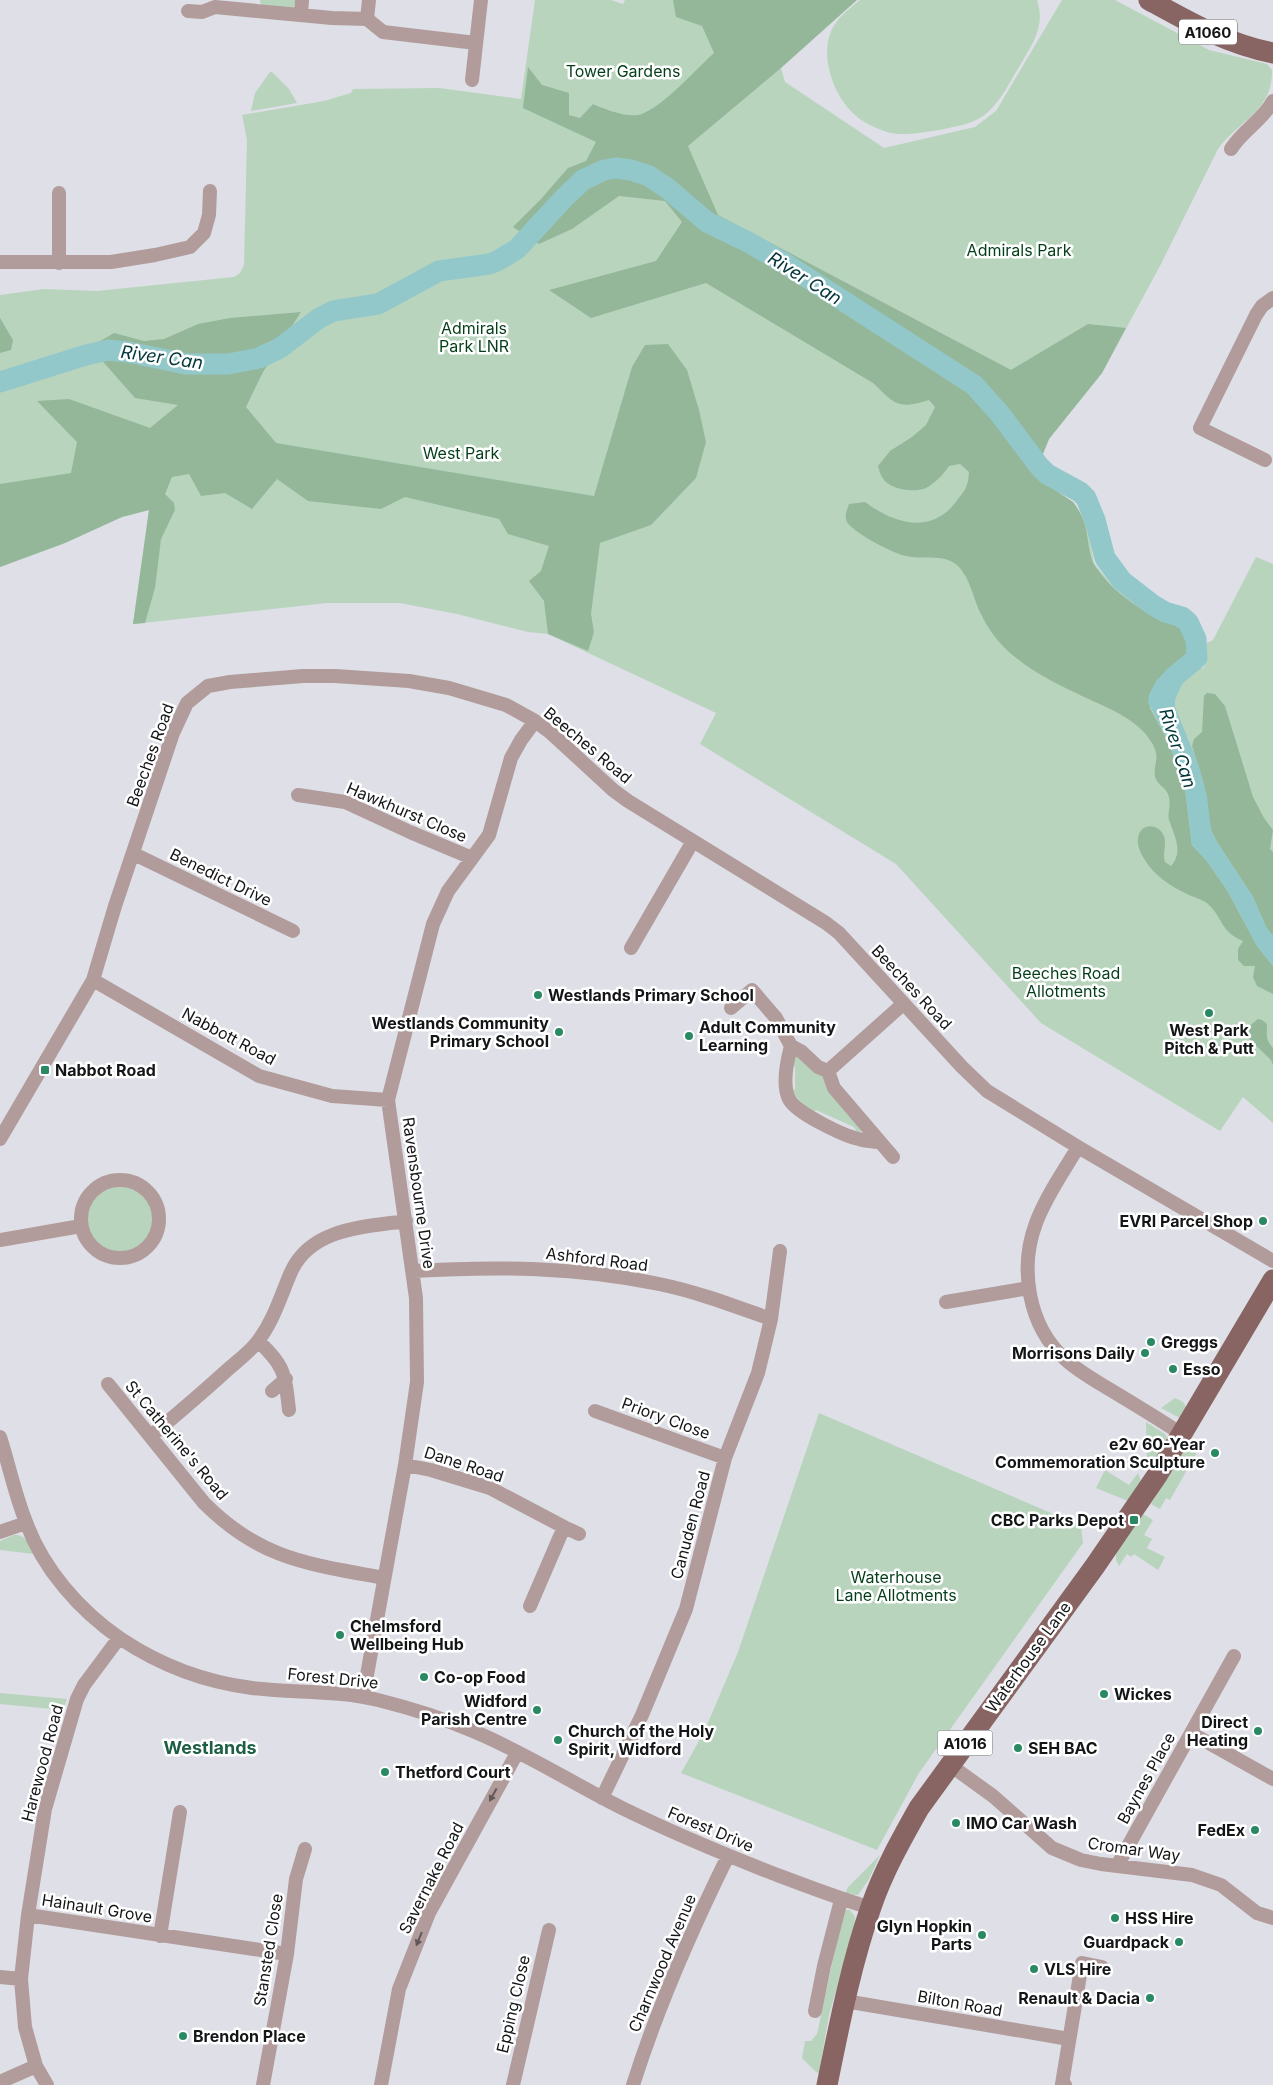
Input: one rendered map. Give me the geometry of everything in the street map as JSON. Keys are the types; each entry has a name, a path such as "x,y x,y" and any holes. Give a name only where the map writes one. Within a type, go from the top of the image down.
{"main road":[{"name":"A1060","path":"1148,0 1214,35 1244,46 1273,53"},
{"name":"Waterhouse Lane","path":"827,2085 845,2001 871,1908 895,1849 919,1808 1111,1543 1184,1435 1273,1280"}],"street":[{"path":"301,15 302,0"},
{"path":"367,19 369,0"},
{"path":"472,80 481,0"},
{"path":"188,11 202,12 215,7 255,5 301,15 367,19 383,32 476,43"},
{"path":"1230,149 1273,101"},
{"path":"0,262 111,262 190,247 204,233 209,215 210,191"},
{"path":"59,194 59,263"},
{"path":"1265,460 1200,428 1256,315 1262,306 1273,298"},
{"name":"Beeches Road","path":"0,1139 93,980 115,906 173,733 188,703 208,686 230,682 303,676 409,681 449,688 506,705 535,721 573,752 613,790 647,814 826,923 839,933 962,1067 987,1091 1078,1147 1273,1261"},
{"name":"Ravensbourne Drive","path":"364,1697 405,1464 417,1382 417,1327 413,1271 388,1100 432,924 448,891 489,835 511,758 535,721"},
{"name":"Hawkhurst Close","path":"298,795 345,802 472,858"},
{"path":"631,948 693,841"},
{"name":"Benedict Drive","path":"134,854 293,930"},
{"name":"Nabbott Road","path":"93,980 259,1076 332,1096 388,1100"},
{"path":"731,1008 752,990 776,1018 791,1046 802,1052 818,1067 828,1070"},
{"path":"828,1070 904,1004"},
{"path":"791,1046 787,1059 786,1089 790,1101 796,1108 858,1139 878,1142"},
{"path":"828,1070 829,1079 834,1088 878,1142 893,1157"},
{"path":"1078,1147 1036,1222 1028,1252 1028,1288 1040,1324 1052,1344 1065,1359 1081,1372 1184,1435"},
{"path":"117,1179 130,1180 143,1186 152,1195 158,1207 158,1227 151,1244 141,1252 129,1257 116,1258 104,1255 89,1243 81,1226 81,1213 85,1200 93,1189 104,1182 117,1179"},
{"path":"150,1436 210,1386 258,1341 278,1304 296,1264 310,1248 319,1241 338,1232 406,1221"},
{"path":"0,1240 81,1226"},
{"name":"Canuden Road","path":"602,1798 642,1715 686,1609 725,1458 758,1373 771,1319 780,1251"},
{"name":"Ashford Road","path":"413,1271 484,1268 540,1269 596,1274 632,1279 684,1290 771,1319"},
{"path":"946,1302 1028,1288"},
{"path":"258,1341 276,1358 286,1379 289,1410"},
{"path":"272,1391 286,1379"},
{"name":"St Catherine's Road","path":"108,1384 204,1503 240,1534 281,1555 305,1563 384,1578"},
{"name":"Priory Close","path":"595,1411 725,1458"},
{"name":"Forest Drive","path":"0,1437 26,1523 42,1556 70,1595 119,1638 167,1664 212,1680 254,1688 364,1697 453,1723 517,1753 602,1798 728,1856 841,1900 871,1908"},
{"name":"Dane Road","path":"405,1464 490,1488 579,1534"},
{"path":"0,1532 26,1523"},
{"path":"530,1606 564,1527"},
{"name":"Harewood Road","path":"47,2085 36,2066 24,2019 21,1979 28,1915 45,1809 75,1706 84,1685 119,1638"},
{"name":"Baynes Place","path":"1117,1866 1234,1656"},
{"name":"Baynes Place","path":"1191,1733 1273,1779"},
{"name":"Savernake Road","path":"382,2085 399,1989 429,1912 517,1753"},
{"name":"Cromar Way","path":"950,1764 992,1796 1052,1848 1080,1860 1192,1875 1221,1885 1257,1913 1273,1918"},
{"name":"Hainault Grove","path":"160,1936 180,1812"},
{"name":"Stansted Close","path":"263,2085 287,1954 296,1879 305,1849"},
{"name":"Charnwood Avenue","path":"633,2085 679,1959 728,1856"},
{"path":"815,2011 841,1900"},
{"name":"Hainault Grove","path":"28,1915 287,1954"},
{"name":"Epping Close","path":"513,2085 548,1930"},
{"path":"1065,2085 1062,2084 1082,1963 1102,1967"},
{"path":"0,1978 21,1979"},
{"name":"Bilton Road","path":"845,2001 1069,2039"},
{"path":"0,2082 36,2066"}],"green space":[{"path":"260,0 296,0 293,9 261,5"},
{"name":"Admirals Park LNR","path":"535,0 611,0 623,4 625,0 793,0 781,68 785,82 884,148 975,127 996,111 1062,0 1115,0 1209,50 1267,64 1272,70 1271,84 1267,96 1253,114 1218,149 1161,264 1102,373 1049,439 1034,476 1073,502 1087,524 1094,563 1116,590 1154,617 1182,628 1188,639 1189,648 1203,669 1206,663 1205,644 1213,640 1256,557 1273,564 1273,1123 1243,1097 1220,1131 1041,1023 896,864 700,744 716,713 548,634 528,632 457,614 400,603 327,603 133,624 149,510 122,517 65,543 0,567 0,295 44,289 97,291 234,277 240,273 244,265 247,140 242,115 324,101 351,93 353,89 439,88 521,99"},
{"path":"673,0 857,0 781,68 688,146 718,215 1011,370 1088,324 1126,328 1102,373 1049,439 1034,476 1073,502 1085,524 1093,563 1110,584 1134,604 1154,617 1180,628 1188,637 1189,654 1157,680 1149,696 1150,708 1169,743 1185,789 1192,845 1206,860 1227,890 1257,946 1273,966 1273,994 1257,986 1253,977 1255,966 1244,966 1238,960 1238,949 1243,941 1226,929 1212,908 1207,903 1182,892 1163,880 1152,870 1142,855 1138,839 1139,834 1145,827 1158,828 1161,831 1165,843 1164,859 1171,866 1177,855 1177,843 1169,820 1170,805 1168,794 1156,779 1155,748 1139,727 1122,715 1048,679 1010,653 988,627 979,610 966,576 957,565 945,559 912,557 900,554 865,537 847,522 846,515 849,504 865,502 887,516 911,522 923,522 945,513 964,492 969,472 960,464 949,466 939,478 926,488 915,490 896,488 885,481 880,473 878,466 890,451 912,437 926,425 935,407 929,400 910,405 897,403 873,383 706,283 591,318 549,290 656,261 682,222 665,201 619,196 572,229 539,244 513,227 568,168 586,161 596,142 523,108 528,67 542,85 569,93 569,115 580,118 593,104 624,114 642,114 661,103 714,53 702,26 676,17"},
{"path":"860,0 1037,0 1040,18 1039,27 1029,51 1008,86 989,111 979,119 944,129 916,134 887,132 870,125 854,114 835,87 828,66 828,44 832,29 839,19"},
{"path":"270,72 289,89 297,103 251,111 255,93"},
{"path":"301,312 263,372 246,407 276,443 594,496 632,367 645,345 668,344 687,370 706,442 696,478 651,525 600,543 591,614 594,632 588,651 548,634 544,601 529,581 541,571 549,546 508,534 499,519 405,497 381,509 308,501 277,479 252,509 225,493 201,496 189,474 172,477 165,494 174,503 175,510 161,539 155,588 145,623 133,624 149,510 122,517 65,543 0,567 0,484 71,473 77,442 37,401 69,399 150,428 178,405 135,398 90,347 114,333 144,341 164,339 198,324 230,318"},
{"path":"0,318 13,340 11,350 0,353"},
{"path":"1207,693 1215,694 1225,706 1253,797 1273,830 1270,849 1273,852 1273,936 1266,927 1253,897 1211,830 1203,781 1192,746 1194,739 1202,732 1204,696"},
{"path":"1258,1019 1267,1024 1268,1039 1273,1048 1273,1065 1271,1060 1246,1036 1247,1028"},
{"path":"796,1056 800,1056 821,1073 863,1129 858,1134 854,1127 816,1110 811,1113 792,1092 795,1089 795,1067 791,1064"},
{"path":"113,1185 127,1185 139,1190 149,1200 154,1212 154,1226 149,1238 139,1248 127,1253 113,1253 101,1248 91,1238 86,1226 86,1212 91,1200 101,1190"},
{"path":"1175,1398 1183,1402 1186,1407 1180,1418 1161,1408"},
{"name":"Waterhouse Lane Allotments","path":"819,1413 1081,1526 1083,1543 919,1773 877,1850 681,1773 704,1732 738,1652"},
{"path":"1146,1422 1165,1434 1168,1440 1154,1463 1147,1461"},
{"path":"1197,1439 1201,1441 1200,1447 1170,1500 1166,1498 1160,1509 1151,1504 1188,1444"},
{"path":"1105,1470 1129,1485 1138,1473 1141,1481 1128,1501 1096,1488"},
{"path":"1143,1514 1153,1520 1144,1535 1152,1539 1147,1548 1165,1557 1158,1570 1134,1554 1131,1557 1127,1554 1119,1566 1116,1560 1116,1553"},
{"path":"14,1535 24,1538 34,1554 0,1550 0,1541"},
{"path":"0,1693 67,1699 63,1710 0,1704"},
{"path":"880,1855 869,1879 858,1895 845,1894 848,1887"},
{"path":"846,1910 850,1910 855,1917 854,1927 829,2015 819,2073 802,2058 805,2041 811,2041 817,2034 843,1913"}],"water":[{"path":"1173,665 1183,682 1175,700 1175,707 1199,766 1207,797 1211,830 1253,897 1266,927 1273,936 1273,966 1257,946 1227,890 1206,860 1192,845 1185,789 1169,743 1148,702 1156,681"}],"waterway":[{"name":"River Can","path":"0,382 108,350 128,352 186,364 228,364 259,358 280,348 318,319 333,311 378,304 439,271 489,264 497,261 517,249 583,180 604,170 616,168 631,170 649,176 667,188 707,222 748,242 786,264 974,385 1000,414 1039,466 1047,474 1080,492 1086,498 1095,520 1105,558 1122,581 1153,605 1165,612 1182,617 1188,622 1196,639 1197,658 1174,677 1163,697"}],"place":[{"name":"Westlands Primary School","path":"538,995"},
{"name":"West Park Pitch & Putt","path":"1209,1013"},
{"name":"Westlands Community Primary School","path":"559,1032"},
{"name":"Adult Community Learning","path":"689,1036"},
{"name":"Nabbot Road","path":"45,1070"},
{"name":"EVRI Parcel Shop","path":"1263,1221"},
{"name":"Greggs","path":"1151,1342"},
{"name":"Morrisons Daily","path":"1145,1353"},
{"name":"Esso","path":"1173,1369"},
{"name":"e2v 60-Year Commemoration Sculpture","path":"1215,1453"},
{"name":"CBC Parks Depot","path":"1134,1520"},
{"name":"Chelmsford Wellbeing Hub","path":"340,1635"},
{"name":"Co-op Food","path":"424,1677"},
{"name":"Wickes","path":"1104,1694"},
{"name":"Widford Parish Centre","path":"537,1710"},
{"name":"Direct Heating","path":"1258,1731"},
{"name":"Church of the Holy Spirit, Widford","path":"558,1740"},
{"name":"SEH BAC","path":"1018,1748"},
{"name":"Thetford Court","path":"385,1772"},
{"name":"IMO Car Wash","path":"956,1823"},
{"name":"FedEx","path":"1255,1830"},
{"name":"HSS Hire","path":"1115,1918"},
{"name":"Glyn Hopkin Parts","path":"982,1935"},
{"name":"Guardpack","path":"1179,1942"},
{"name":"VLS Hire","path":"1034,1969"},
{"name":"Renault & Dacia","path":"1150,1998"},
{"name":"Brendon Place","path":"183,2036"}],"district":[{"name":"Westlands","path":"210,1747"}],"park label":[{"name":"Tower Gardens","path":"623,71"},
{"name":"Admirals Park","path":"1019,250"},
{"name":"West Park","path":"461,453"},
{"name":"Beeches Road Allotments","path":"1066,982"}]}
